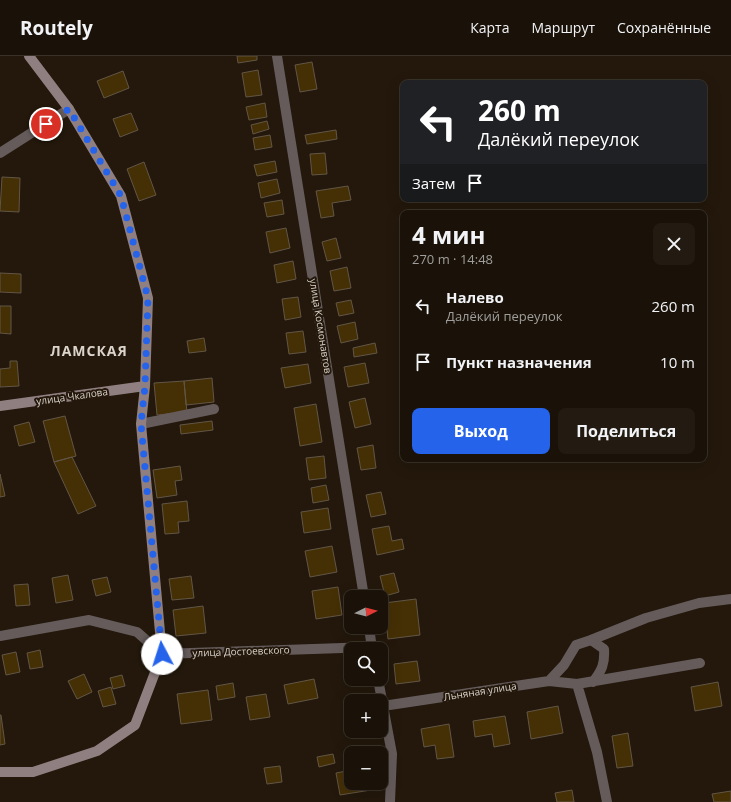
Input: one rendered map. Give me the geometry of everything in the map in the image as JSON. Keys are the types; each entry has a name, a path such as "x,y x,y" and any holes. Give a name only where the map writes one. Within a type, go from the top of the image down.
{"main road":[{"path":"0,772 33,772 97,751 135,725 162,654 141,424 145,386 148,298 121,196 69,109 29,56"},
{"name":"улица Чкалова","path":"0,406 145,386"}],"street":[{"name":"улица Космонавтов","path":"277,56 363,590"},
{"path":"0,153 69,109"},
{"path":"141,424 214,408"},
{"path":"549,681 564,665 576,645 646,618 699,603 731,599"},
{"path":"0,636 88,620 137,632 162,654"},
{"path":"591,640 604,649 605,659 600,673 593,682"},
{"name":"улица Достоевского","path":"162,654 344,649"},
{"name":"Льняная улица","path":"388,705 549,681 577,684 593,682 700,663"},
{"path":"577,684 597,752 607,802"},
{"path":"388,733 392,754 390,802"}],"building":[{"path":"237,56 257,56 257,60 238,63"},
{"path":"312,62 317,89 300,92 295,65"},
{"path":"258,70 262,95 246,97 242,73"},
{"path":"123,71 129,88 104,98 97,81"},
{"path":"265,103 267,117 249,120 246,107"},
{"path":"131,113 138,130 120,137 113,119"},
{"path":"267,121 269,129 253,134 251,125"},
{"path":"336,130 337,139 307,144 305,135"},
{"path":"270,135 272,147 255,150 253,138"},
{"path":"325,153 327,174 312,175 310,154"},
{"path":"275,161 277,172 257,176 254,165"},
{"path":"144,162 156,195 139,201 127,169"},
{"path":"2,177 20,178 19,212 0,211"},
{"path":"277,179 280,193 261,198 258,183"},
{"path":"348,186 351,200 332,203 334,216 321,218 316,191"},
{"path":"282,200 284,214 267,217 264,203"},
{"path":"286,228 290,248 270,253 266,232"},
{"path":"336,238 341,258 327,261 322,242"},
{"path":"293,261 296,279 277,283 274,265"},
{"path":"347,267 351,288 334,291 330,271"},
{"path":"0,273 21,274 21,293 0,292"},
{"path":"298,297 301,317 285,320 282,299"},
{"path":"351,300 354,313 339,316 336,303"},
{"path":"0,306 11,306 11,334 0,333"},
{"path":"355,322 358,339 341,343 337,326"},
{"path":"303,331 306,352 289,354 286,333"},
{"path":"204,338 206,351 189,353 187,341"},
{"path":"375,343 377,353 354,357 353,348"},
{"path":"10,361 17,361 19,386 0,387 0,369 10,368"},
{"path":"365,363 369,383 348,387 344,367"},
{"path":"308,364 311,383 285,388 281,368"},
{"path":"212,378 214,402 186,405 184,381"},
{"path":"184,381 187,412 157,415 154,383"},
{"path":"365,398 371,424 355,428 349,402"},
{"path":"316,404 322,442 300,446 294,408"},
{"path":"65,416 76,456 54,462 43,421"},
{"path":"212,421 213,430 181,434 180,425"},
{"path":"29,422 35,442 19,446 14,426"},
{"path":"373,445 376,468 361,470 357,448"},
{"path":"324,456 326,478 309,480 306,458"},
{"path":"72,457 96,506 78,514 54,462"},
{"path":"180,466 182,480 175,481 177,495 157,498 153,470"},
{"path":"0,474 5,496 0,497"},
{"path":"326,485 329,500 313,503 311,488"},
{"path":"381,492 386,514 371,517 366,495"},
{"path":"187,501 189,521 178,522 179,533 165,534 162,504"},
{"path":"328,508 331,529 304,533 301,512"},
{"path":"389,526 392,541 402,539 404,549 377,555 372,529"},
{"path":"332,546 337,572 310,577 305,551"},
{"path":"394,573 399,592 388,595 388,590 384,590 380,576"},
{"path":"68,575 73,600 56,603 52,578"},
{"path":"191,576 194,598 172,600 169,579"},
{"path":"107,577 111,592 96,596 92,580"},
{"path":"28,584 30,605 16,606 14,585"},
{"path":"338,587 342,615 316,619 312,591"},
{"path":"416,599 420,635 388,639 388,602"},
{"path":"203,606 206,633 176,636 173,610"},
{"path":"40,650 43,667 30,669 27,653"},
{"path":"16,652 20,672 6,675 2,655"},
{"path":"417,661 420,681 396,684 394,664"},
{"path":"84,674 92,692 77,699 68,681"},
{"path":"122,675 125,686 113,689 110,678"},
{"path":"314,679 318,698 288,704 284,685"},
{"path":"718,682 722,706 695,711 691,687"},
{"path":"233,683 235,697 218,700 216,686"},
{"path":"111,687 116,704 103,707 98,691"},
{"path":"208,690 212,720 181,724 177,694"},
{"path":"266,694 270,717 250,720 246,697"},
{"path":"558,706 563,733 531,739 527,712"},
{"path":"0,715 5,744 0,745"},
{"path":"505,716 510,744 494,747 492,734 475,737 473,721"},
{"path":"449,724 454,757 437,759 435,745 424,747 421,729"},
{"path":"628,733 633,766 617,768 612,736"},
{"path":"333,754 335,763 319,767 317,757"},
{"path":"280,766 282,782 267,784 264,768"},
{"path":"344,771 344,790 371,790 340,795 336,773"},
{"path":"572,790 574,802 557,802 555,793"},
{"path":"731,791 731,802 714,802 712,794"}],"district":[{"name":"ЛАМСКАЯ","path":"89,351"}],"route":[{"path":"46,124 69,109 121,196 148,298 145,386 141,424 162,654"}]}
